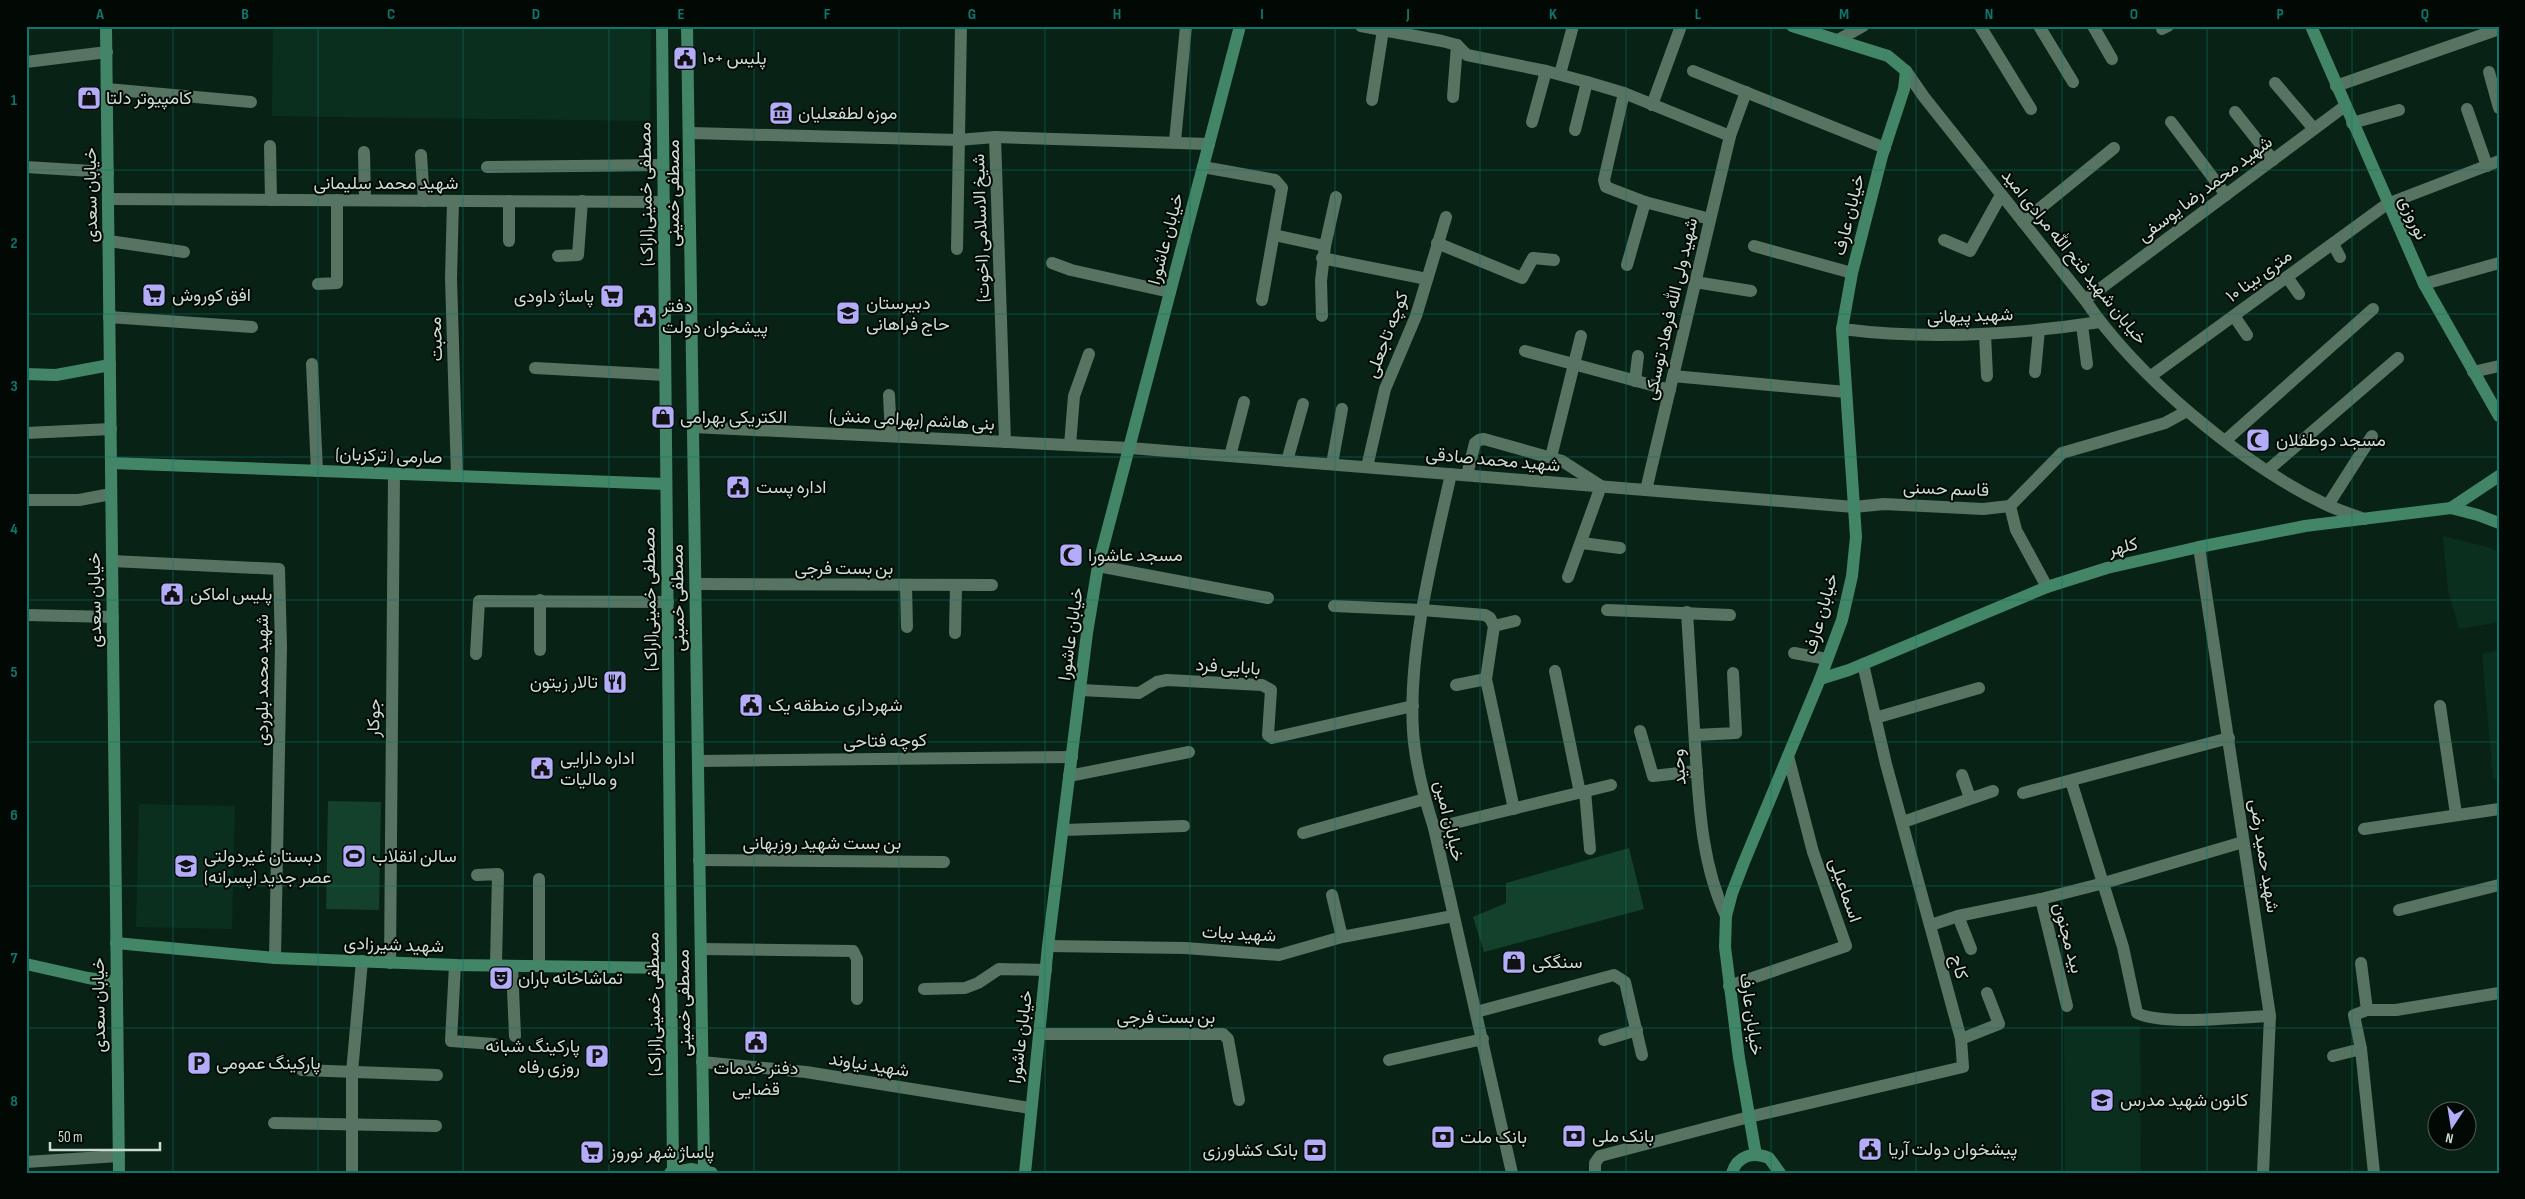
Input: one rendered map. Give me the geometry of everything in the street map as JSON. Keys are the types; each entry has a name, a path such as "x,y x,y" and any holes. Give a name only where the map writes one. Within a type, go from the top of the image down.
{"main road":[{"name":"خیابان سعدی","path":"106,26 119,1173"},
{"name":"مصطفی خمینی(اراک)","path":"662,26 672,1172"},
{"name":"مصطفی خمینی","path":"687,26 702,1062 708,1172"},
{"name":"خیابان عاشورا","path":"1025,1173 1030,1108 1040,1034 1048,946 1098,566 1240,26"},
{"path":"1792,26 1888,56 1906,70"},
{"name":"نوروزی","path":"2311,26 2387,204 2424,284 2499,416"},
{"name":"خیابان عارف","path":"1756,1155 1729,986 1725,947 1726,916 1732,893 1820,679 1842,620 1852,576 1856,537 1842,329 1852,273 1885,148 1904,89 1906,70"},
{"path":"26,374 56,375 110,365"},
{"name":"صارمی ( ترکزبان)","path":"111,463 666,484"},
{"path":"2451,508 2499,476"},
{"path":"2451,508 2499,523"},
{"name":"کلهر","path":"1820,679 1863,664 2047,587 2107,568 2305,526 2451,508"},
{"name":"شهید شیرزادی","path":"116,943 275,958 454,965 496,964 512,966 671,968"},
{"path":"26,964 88,978 117,982"},
{"path":"1732,1173 1738,1161 1745,1156 1756,1155 1769,1158 1780,1173"},
{"path":"672,1172 691,1169 708,1172"}],"street":[{"path":"957,249 961,26"},
{"path":"1175,141 1186,26"},
{"path":"1361,26 1457,45 1467,55 1546,70 1587,82 1624,94 1730,136"},
{"path":"1560,74 1573,26"},
{"path":"1652,105 1681,26"},
{"path":"1838,40 1863,26"},
{"path":"1980,26 2031,109"},
{"path":"2039,26 2073,82"},
{"path":"2093,26 2112,59"},
{"path":"2336,86 2499,29"},
{"path":"1372,100 1383,30"},
{"path":"1453,97 1457,45"},
{"path":"26,62 107,52"},
{"path":"1532,122 1546,70"},
{"name":"خیابان شهید فتح الله مرادی امید","path":"1906,70 1924,97 2085,300 2100,322 2151,376 2187,411 2268,470 2328,506 2364,519"},
{"path":"1693,71 1885,148"},
{"path":"2489,72 2499,108"},
{"path":"1575,130 1587,82"},
{"path":"2275,83 2314,129"},
{"path":"107,89 250,102"},
{"name":"شهید ولی الله فرهاد توسکی","path":"1646,490 1730,136 1746,92"},
{"path":"1624,94 1604,180 1606,187 1645,202 1710,219"},
{"name":"شهید محمد رضا یوسفی","path":"2085,300 2345,106"},
{"path":"2467,109 2493,164"},
{"path":"2352,123 2399,110"},
{"path":"2235,112 2273,160"},
{"path":"2171,122 2226,195"},
{"path":"690,133 958,140 995,137"},
{"name":"شیخ الاسلامی (اخوت)","path":"1005,442 995,137 1175,141 1209,144"},
{"path":"270,146 271,200"},
{"path":"2023,222 2114,148"},
{"path":"364,152 364,200"},
{"path":"421,155 424,200"},
{"name":"۱۰ متری بینا","path":"2151,376 2387,204 2493,164"},
{"path":"486,167 663,166"},
{"path":"26,167 108,172"},
{"path":"1203,168 1275,180 1280,183 1282,188 1262,300"},
{"path":"1944,240 1970,252 2001,195"},
{"path":"1322,316 1323,252 1336,197"},
{"name":"شهید محمد سلیمانی","path":"108,199 664,202"},
{"path":"318,284 336,283 337,200"},
{"name":"محبت","path":"453,201 452,278 457,476"},
{"path":"509,201 509,240"},
{"path":"558,256 578,255 582,202"},
{"path":"1627,265 1645,202"},
{"name":"کوچه تاجعلی","path":"1367,467 1385,389 1416,316 1446,217"},
{"path":"1274,234 1323,252 1427,279"},
{"path":"109,241 184,252"},
{"path":"1437,243 1522,278 1533,258 1554,260"},
{"path":"2333,244 2340,257"},
{"path":"1754,246 1852,273"},
{"path":"1052,263 1071,270 1170,292"},
{"path":"2424,284 2499,263"},
{"path":"2287,277 2299,294"},
{"path":"1696,282 1751,290"},
{"path":"2226,440 2373,309"},
{"path":"2234,316 2247,334"},
{"path":"110,317 252,328"},
{"name":"شهید پیهانی","path":"1842,329 1892,335 1985,334 2039,330 2100,322"},
{"path":"2082,325 2087,364"},
{"path":"2035,372 2039,330"},
{"path":"1985,334 1987,376"},
{"path":"1551,457 1572,364 1581,336"},
{"path":"1525,351 1670,390"},
{"path":"1070,445 1074,396 1089,354"},
{"path":"1635,381 1638,356"},
{"path":"2268,470 2398,358"},
{"path":"312,364 317,471"},
{"path":"2473,372 2499,366"},
{"path":"535,368 665,376"},
{"path":"1673,376 1846,392"},
{"path":"889,395 891,436"},
{"path":"1230,456 1244,402"},
{"path":"1287,461 1303,404"},
{"path":"1332,464 1342,409"},
{"name":"قاسم حسنی","path":"1854,507 1884,504 1983,509 2010,506 2062,453 2165,422 2187,411"},
{"name":"بنی هاشم (بهرامی منش)","path":"693,427 1130,448"},
{"path":"26,433 111,429"},
{"path":"2328,506 2372,436"},
{"path":"1467,475 1475,444 1478,440 1551,457 1569,464 1601,486 1582,543 1568,577"},
{"name":"شهید محمد صادقی","path":"1130,448 1854,507"},
{"name":"جوکار","path":"390,963 394,474"},
{"name":"خیابان امین","path":"1451,474 1422,610 1413,706 1413,732 1425,799 1434,828 1512,1173"},
{"path":"26,500 79,500 111,494"},
{"path":"2010,506 2016,530 2047,587"},
{"path":"1582,543 1620,548"},
{"name":"شهید حمید رضی","path":"2199,547 2270,1016 2263,1173"},
{"name":"شهید محمد بلوردی","path":"112,561 279,569 281,647 275,958"},
{"path":"1098,566 1268,598"},
{"name":"بن بست فرجی","path":"696,584 992,585"},
{"path":"906,586 907,627"},
{"path":"955,633 956,586"},
{"path":"540,600 540,650"},
{"path":"476,654 479,601 668,602"},
{"path":"1334,606 1422,610 1485,615 1490,618 1494,626 1486,679 1514,809"},
{"path":"1606,610 1730,615"},
{"name":"وحید","path":"1687,612 1697,771 1707,864 1714,890 1726,916"},
{"path":"26,615 113,617"},
{"path":"1494,626 1515,621"},
{"path":"1794,653 1826,660"},
{"name":"کاج","path":"1749,1117 1963,1067 1961,1039 1875,718 1863,664"},
{"path":"1555,672 1582,792 1590,849"},
{"path":"1695,735 1736,733 1733,673"},
{"path":"1456,685 1486,679"},
{"name":"بابایی فرد","path":"1081,690 1139,693 1146,691 1153,684 1167,680 1262,685 1271,690 1268,735 1272,738 1413,706"},
{"path":"1875,718 1979,688"},
{"path":"2440,706 2456,814"},
{"path":"1640,730 1653,776 1697,771"},
{"path":"2023,793 2229,738"},
{"path":"1069,776 1189,752"},
{"name":"اسماعیلی","path":"1729,986 1846,946 1813,852 1788,756"},
{"name":"کوچه فتاحی","path":"698,760 1072,757"},
{"path":"1962,774 1970,798"},
{"path":"2071,781 2123,947 2137,1012 2144,1016 2171,1019 2270,1016"},
{"path":"1434,828 1611,785"},
{"path":"1903,822 1993,790"},
{"path":"1303,833 1425,799"},
{"path":"2364,829 2499,809"},
{"path":"1063,830 1184,826"},
{"path":"2041,899 2104,884 2243,842"},
{"name":"بن بست شهید روزبهانی","path":"699,860 944,862"},
{"path":"477,875 498,874 496,964"},
{"path":"538,966 539,879"},
{"path":"2399,910 2499,885"},
{"path":"1332,895 1342,937"},
{"name":"بید مجنون","path":"1931,926 1958,916 2041,899 2067,1006"},
{"name":"شهید بیات","path":"1048,946 1185,948 1279,954 1342,937 1453,916"},
{"path":"1958,916 1970,949"},
{"path":"701,949 853,951 856,959 857,999"},
{"path":"352,1173 352,1072 362,961"},
{"path":"2360,963 2367,1010"},
{"path":"454,965 451,1041 494,1044"},
{"path":"512,966 515,1036"},
{"path":"924,989 965,988 978,983 999,969 1046,970"},
{"path":"1476,1012 1614,975 1625,982 1642,1055"},
{"path":"1961,1039 1999,1024 1987,993"},
{"path":"2374,1173 2361,1049 2354,1015 2367,1010 2396,1010 2499,993"},
{"path":"1604,1040 1637,1030"},
{"name":"بن بست فرجی","path":"1040,1034 1223,1034 1228,1039 1239,1100"},
{"path":"1389,1060 1483,1040"},
{"path":"2333,1056 2361,1049"},
{"name":"شهید نیاوند","path":"702,1062 806,1072 1030,1108"},
{"path":"302,1070 437,1075"},
{"path":"1595,1173 1595,1163 1600,1156 1749,1117"},
{"path":"274,1123 352,1126 436,1126"},
{"path":"26,1162 119,1156"}],"shaded area":[{"path":"273,26 651,26 650,121 272,116"},
{"path":"2443,536 2488,547 2499,552 2499,622 2459,629 2448,591"},
{"path":"2499,650 2499,777 2493,779 2482,654"},
{"name":"سالن انقلاب","path":"328,801 381,802 379,910 326,909"},
{"name":"دبستان غیردولتی عصر جدید (پسرانه)","path":"139,804 235,806 232,929 136,927"},
{"path":"1629,848 1644,909 1484,952 1473,917 1506,903 1506,883"},
{"name":"کانون شهید مدرس","path":"2064,1026 2140,1026 2141,1173 2065,1173"}],"place":[{"name":"پلیس +۱۰","path":"685,58"},
{"name":"کامپیوتر دلتا","path":"89,98"},
{"name":"موزه لطفعلیان","path":"781,113"},
{"name":"افق کوروش","path":"154,295"},
{"name":"پاساژ داودی","path":"612,296"},
{"name":"دبیرستان حاج فراهانی","path":"848,313"},
{"name":"دفتر پیشخوان دولت","path":"645,316"},
{"name":"الکتریکی بهرامی","path":"663,417"},
{"name":"مسجد دوطفلان","path":"2258,440"},
{"name":"اداره پست","path":"738,487"},
{"name":"مسجد عاشورا","path":"1071,555"},
{"name":"پلیس اماکن","path":"172,594"},
{"name":"تالار زیتون","path":"615,682"},
{"name":"شهرداری منطقه یک","path":"751,705"},
{"name":"اداره دارایی و مالیات","path":"542,768"},
{"name":"سالن انقلاب","path":"354,856"},
{"name":"دبستان غیردولتی عصر جدید (پسرانه)","path":"186,866"},
{"name":"سنگکی","path":"1514,962"},
{"name":"تماشاخانه باران","path":"501,978"},
{"name":"دفتر خدمات قضایی","path":"756,1042"},
{"name":"پارکینگ شبانه روزی رفاه","path":"597,1056"},
{"name":"پارکینگ عمومی","path":"199,1063"},
{"name":"کانون شهید مدرس","path":"2102,1100"},
{"name":"بانک ملی","path":"1574,1136"},
{"name":"بانک ملت","path":"1443,1137"},
{"name":"پیشخوان دولت آریا","path":"1870,1149"},
{"name":"بانک کشاورزی","path":"1315,1150"},
{"name":"پاساژ شهر نوروز","path":"592,1152"}]}
